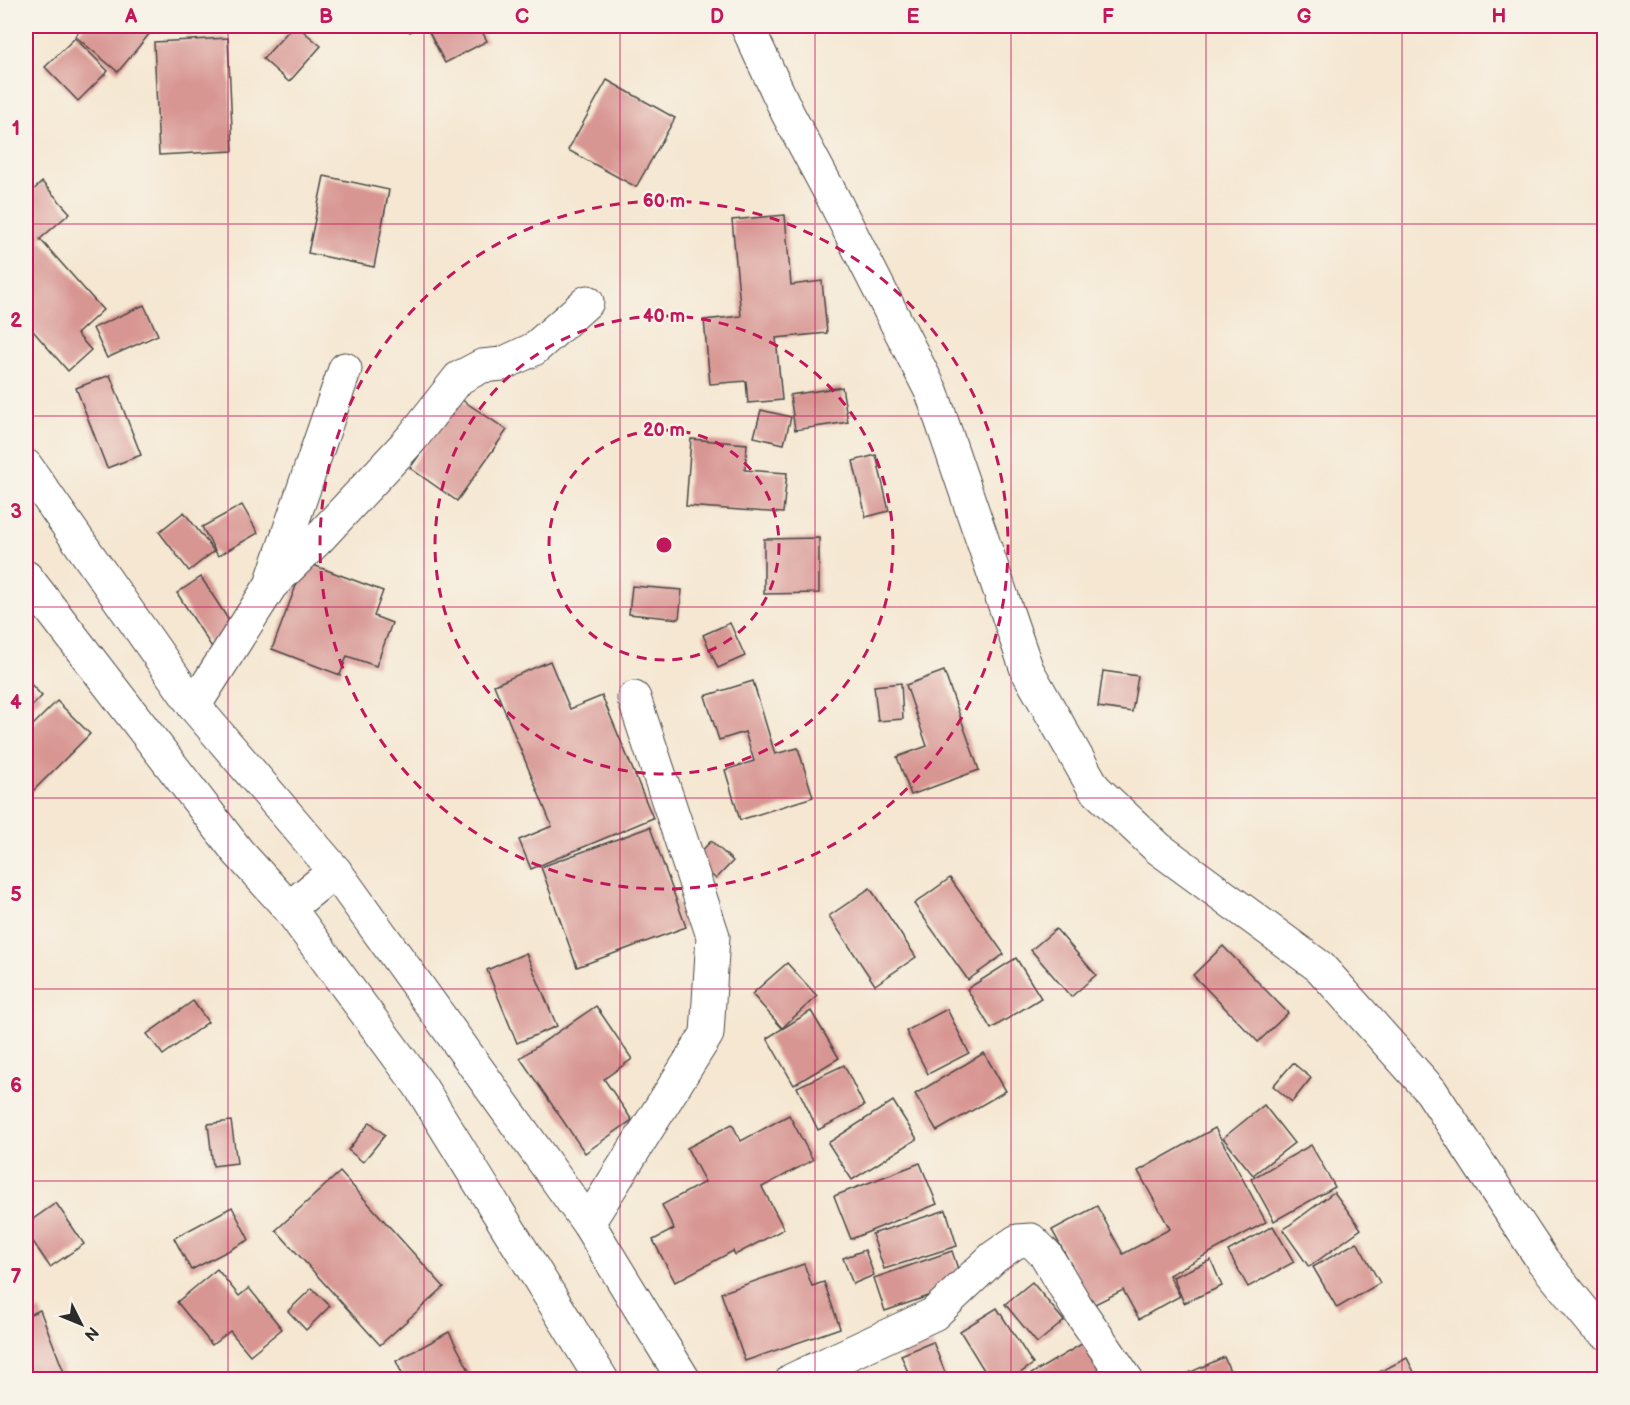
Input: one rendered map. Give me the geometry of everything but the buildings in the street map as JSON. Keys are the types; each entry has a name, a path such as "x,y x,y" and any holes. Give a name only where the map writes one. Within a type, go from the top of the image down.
{"street":[{"path":"747,26 788,114 932,393 1027,670 1094,788 1158,848 1320,967 1431,1091 1543,1261 1596,1325 1605,1332"},
{"path":"194,706 271,585 318,539 412,438 459,378 482,366 502,364 534,350 587,302"},
{"path":"271,585 345,369"},
{"path":"26,466 194,706 335,871 588,1223 684,1380"},
{"path":"26,577 238,852 290,908 420,1086 602,1380"},
{"path":"588,1223 707,1034 712,936 634,698"},
{"path":"290,908 335,871"},
{"path":"792,1380 934,1314 994,1257 1017,1240 1031,1240 1046,1255 1076,1306 1127,1380"}]}
